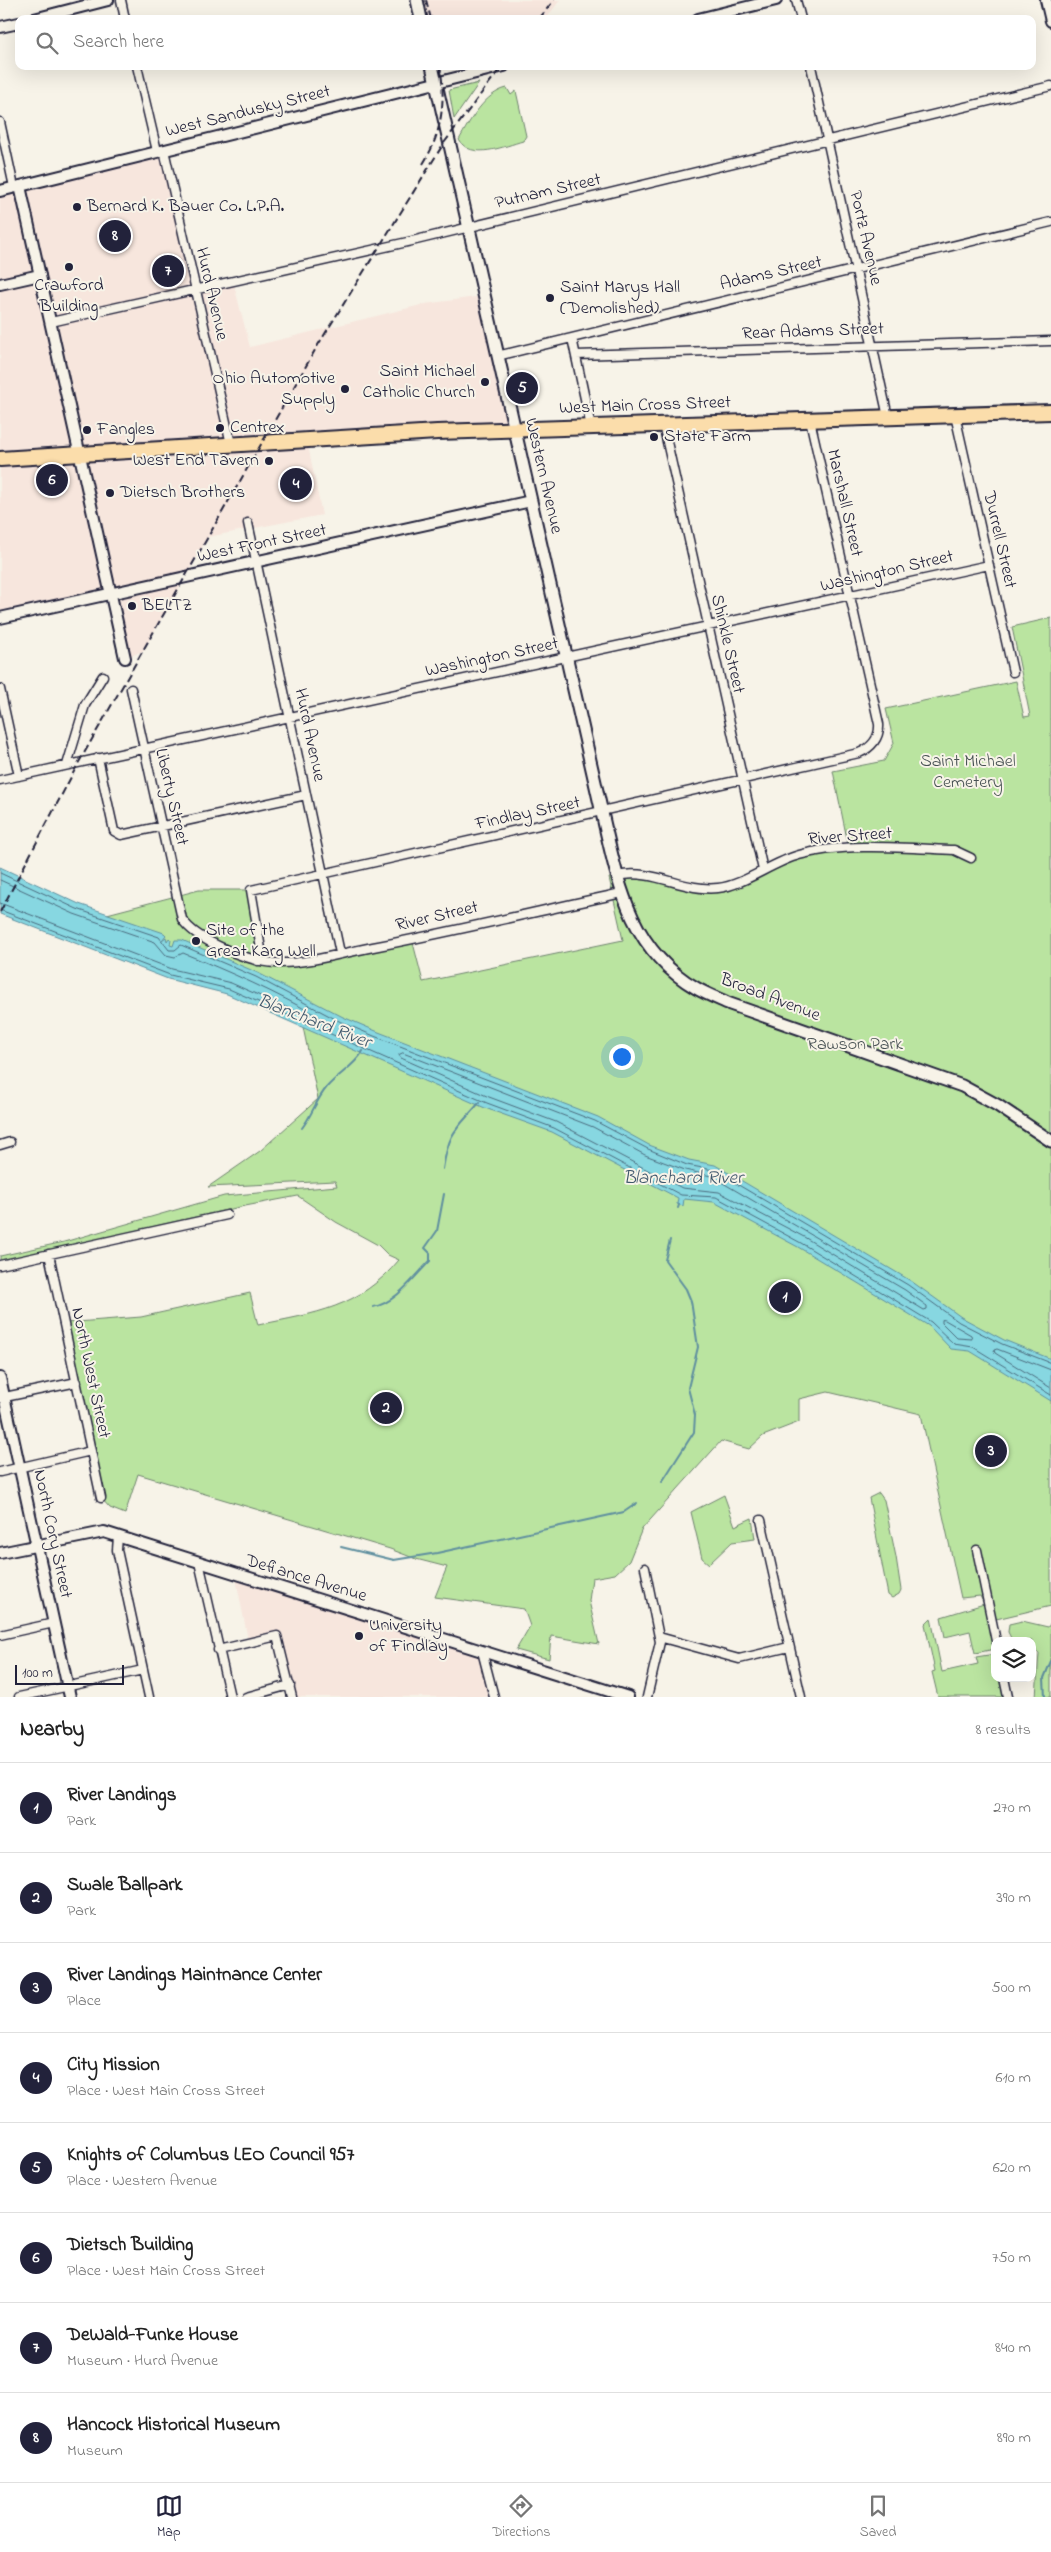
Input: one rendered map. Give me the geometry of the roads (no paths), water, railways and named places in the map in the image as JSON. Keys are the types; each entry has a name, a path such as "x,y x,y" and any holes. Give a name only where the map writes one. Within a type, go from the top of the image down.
{"highway":[{"name":"West Main Cross Street","path":"0,459 231,444 514,429 1051,412"}],"main road":[{"path":"417,0 421,15"},
{"name":"Western Avenue","path":"433,70 467,227 622,893"},
{"name":"Broad Avenue","path":"622,893 636,926 651,948 674,972 696,988 730,1004 962,1086 1005,1110 1051,1141"}],"street":[{"path":"50,15 108,0"},
{"path":"120,0 124,15"},
{"path":"714,15 776,0"},
{"path":"796,0 800,15"},
{"path":"1046,0 1051,21"},
{"path":"0,27 15,24"},
{"name":"Hurd Avenue","path":"138,70 195,290 231,444"},
{"name":"West Sandusky Street","path":"0,191 488,70"},
{"name":"Portz Avenue","path":"812,70 888,418"},
{"name":"Putnam Street","path":"51,322 467,227 1051,86"},
{"path":"0,122 51,322 125,658"},
{"name":"Adams Street","path":"497,356 1051,222"},
{"path":"0,284 40,275"},
{"path":"572,338 591,427"},
{"name":"Rear Adams Street","path":"576,355 1051,341"},
{"name":"Durrell Street","path":"956,415 1013,672"},
{"name":"Marshall Street","path":"810,420 879,724 876,739"},
{"name":"Shinkle Street","path":"663,424 763,870"},
{"name":"West Front Street","path":"0,618 531,501"},
{"name":"Hurd Avenue","path":"248,523 291,716 340,953"},
{"name":"Washington Street","path":"0,780 850,596 989,564"},
{"path":"67,765 85,704 103,676"},
{"path":"0,689 19,776"},
{"name":"Liberty Street","path":"131,689 180,913 185,923 193,931 258,961"},
{"name":"Findlay Street","path":"258,961 261,949 251,890 602,813 859,753 869,748 876,739"},
{"path":"98,758 114,831 121,835 306,795"},
{"name":"River Street","path":"617,876 636,873 715,888 731,884 798,855 850,849 954,850 971,858"},
{"name":"River Street","path":"258,961 282,962 340,953 622,893"},
{"path":"0,1144 10,1142"},
{"path":"0,1265 227,1214"},
{"name":"North West Street","path":"49,1254 101,1498"},
{"name":"North Cory Street","path":"0,1378 2,1398 20,1467 70,1697"},
{"path":"2,1398 77,1382"},
{"path":"0,1472 91,1451"},
{"path":"761,1520 801,1697"},
{"name":"Defiance Avenue","path":"0,1553 99,1532 628,1697"},
{"path":"118,1537 117,1550 149,1697"},
{"path":"976,1550 995,1637"},
{"path":"199,1562 230,1697"},
{"path":"645,1568 659,1637 659,1647 647,1697"},
{"path":"0,1636 54,1623"},
{"path":"218,1650 277,1636 292,1697"},
{"path":"659,1637 739,1659 789,1647"},
{"path":"482,1651 494,1697"},
{"path":"19,1697 143,1670"},
{"path":"1005,1682 1008,1697"},
{"path":"246,1697 290,1686"}],"water":[{"name":"Blanchard River","path":"0,867 79,904 164,933 166,935 162,940 166,937 167,941 169,938 171,940 170,945 173,946 175,940 182,940 258,973 343,1017 598,1117 649,1145 689,1160 715,1165 911,1281 961,1317 1004,1340 1051,1359 1051,1401 970,1351 951,1349 929,1326 798,1247 714,1202 684,1199 683,1206 677,1204 678,1198 552,1132 485,1108 227,994 168,979 0,914"}],"waterway":[{"path":"302,1128 327,1087 356,1061 363,1051"},
{"path":"443,1169 445,1156 454,1132 479,1103"},
{"path":"373,1307 381,1305 397,1295 430,1261 430,1253 425,1248 437,1231 444,1194"},
{"path":"662,1482 694,1432 695,1415 688,1388 698,1347 691,1301 686,1289 665,1260 670,1240"},
{"path":"341,1547 394,1560 437,1553 624,1512 637,1503"},
{"path":"1045,1697 1044,1678 1051,1661"}],"railway":[{"path":"426,0 430,15"},
{"path":"542,15 554,0"},
{"path":"423,164 435,141 441,116 443,91 441,70"},
{"path":"0,912 79,762 318,345 444,143 499,70"}],"place":[{"name":"Bernard K. Bauer Co. L.P.A.","path":"77,207"},
{"name":"Hancock Historical Museum","path":"115,236"},
{"name":"Crawford Building","path":"69,267"},
{"name":"DeWald-Funke House","path":"168,271"},
{"name":"Saint Marys Hall (Demolished)","path":"550,298"},
{"name":"Saint Michael Catholic Church","path":"485,382"},
{"name":"Knights of Columbus LEO Council 957","path":"522,388"},
{"name":"Ohio Automotive Supply","path":"345,389"},
{"name":"Centrex","path":"220,428"},
{"name":"Fangles","path":"87,430"},
{"name":"State Farm","path":"654,437"},
{"name":"West End Tavern","path":"269,461"},
{"name":"Dietsch Building","path":"52,480"},
{"name":"City Mission","path":"296,484"},
{"name":"Dietsch Brothers","path":"110,493"},
{"name":"BELTZ","path":"132,606"},
{"name":"Site of the Great Karg Well","path":"196,941"},
{"name":"River Landings","path":"785,1297"},
{"name":"Swale Ballpark","path":"386,1408"},
{"name":"River Landings Maintnance Center","path":"991,1451"},
{"name":"University of Findlay","path":"359,1636"}],"park label":[{"name":"Saint Michael Cemetery","path":"968,772"},
{"name":"Rawson Park","path":"855,1045"}]}
